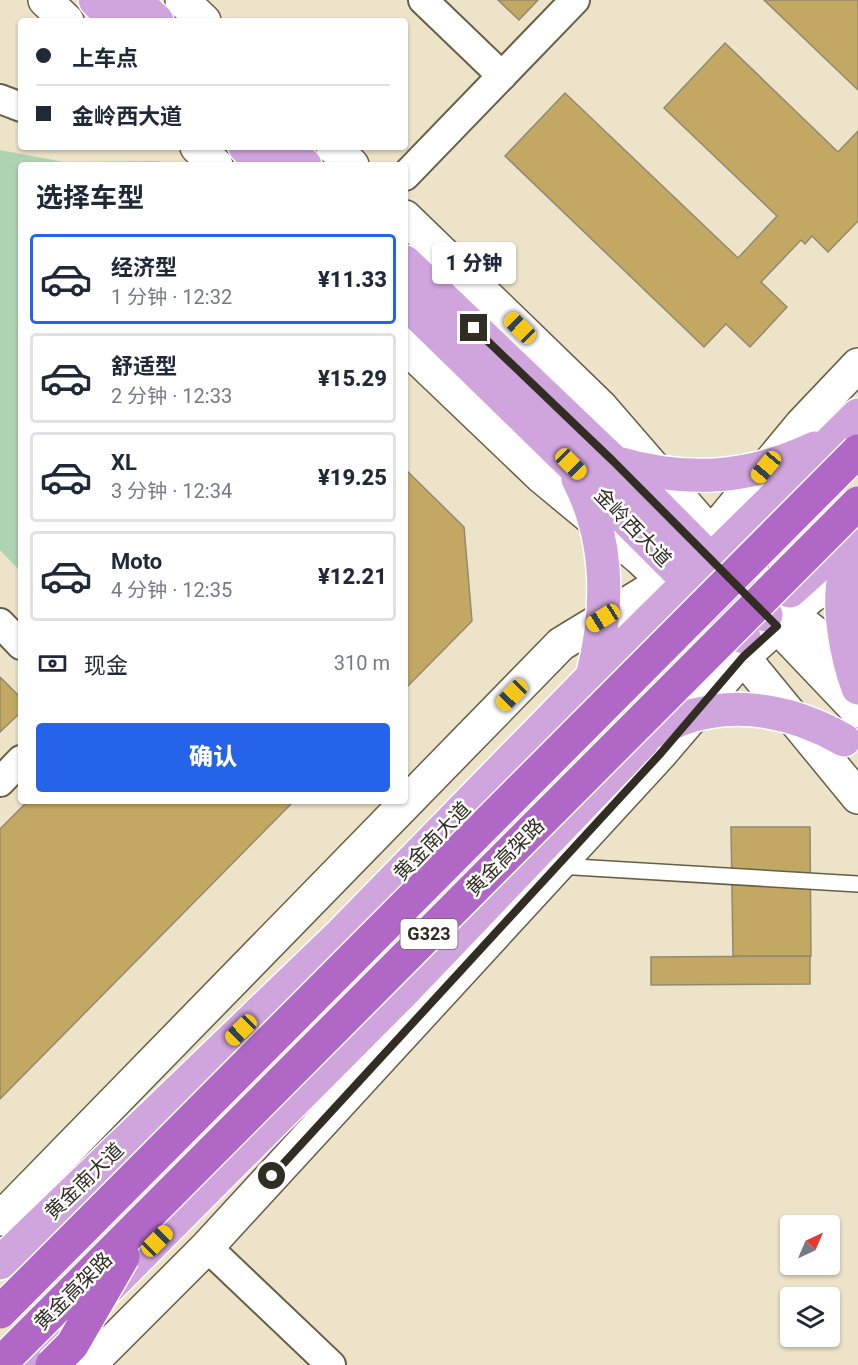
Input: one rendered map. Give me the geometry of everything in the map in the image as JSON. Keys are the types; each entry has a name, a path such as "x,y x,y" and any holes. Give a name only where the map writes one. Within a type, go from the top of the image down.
{"highway":[{"name":"黄金高架路","path":"0,1312 120,1191 852,433"},
{"name":"黄金高架路","path":"0,1364 858,503"},
{"path":"0,1287 120,1191"},
{"path":"52,1365 72,1345 146,1218"}],"main road":[{"path":"95,0 113,18"},
{"path":"135,0 154,18"},
{"path":"248,150 261,162"},
{"path":"289,150 302,162"},
{"name":"金岭西大道","path":"408,265 613,461 711,547 761,631"},
{"name":"金岭西大道","path":"408,305 571,464 675,582"},
{"path":"613,461 658,473 719,476 766,467 852,433"},
{"name":"黄金南大道","path":"0,1263 341,934 592,677 675,582 711,547 852,433"},
{"path":"571,464 583,488 594,520 603,565 603,618 599,650 592,677"},
{"path":"30,1365 403,992 652,732 761,631 858,530"},
{"path":"855,673 843,623 851,570 858,544"},
{"path":"652,732 692,716 741,710 761,711 791,717 825,729 851,748"},
{"path":"341,934 403,992"},
{"path":"75,1190 140,1257"}],"street":[{"path":"45,0 64,18"},
{"path":"182,0 201,18"},
{"path":"423,0 502,76"},
{"path":"408,174 575,0"},
{"path":"0,99 18,106"},
{"path":"200,150 213,162"},
{"path":"336,150 349,162"},
{"path":"408,220 602,407 658,473 711,547 766,467 802,424 858,365"},
{"path":"408,349 542,477 641,559 675,582 761,631 855,673"},
{"path":"89,1365 207,1246 661,753 761,631 851,570"},
{"path":"408,801 561,644 603,618 675,582"},
{"path":"0,623 18,642"},
{"path":"761,631 791,717 858,797"},
{"name":"金岭西大道","path":"761,631 858,711"},
{"name":"金岭西大道","path":"761,631 851,748"},
{"path":"0,782 18,763"},
{"path":"0,1219 405,804"},
{"path":"207,1246 332,1365"}],"lane":[{"path":"525,864 858,884"}],"green space":[{"path":"0,150 64,162 18,162 18,569 0,550"},
{"path":"159,161 160,162 64,162"}],"building":[{"path":"498,0 538,0 519,20"},
{"path":"764,0 858,0 858,90"},
{"path":"725,43 838,152 858,131 858,221 828,252 812,236 805,244 801,240 761,282 787,307 750,347 726,324 704,347 505,156 565,93 738,258 777,216 664,108"},
{"path":"408,472 464,527 472,621 408,686"},
{"path":"0,677 18,695 18,715 0,732"},
{"path":"25,804 291,804 0,1099 0,829"},
{"path":"731,827 810,827 811,956 733,956"},
{"path":"810,956 810,984 651,985 651,957"}],"route":[{"path":"272,1176 661,753 743,657 777,626 613,461 474,328"}]}
